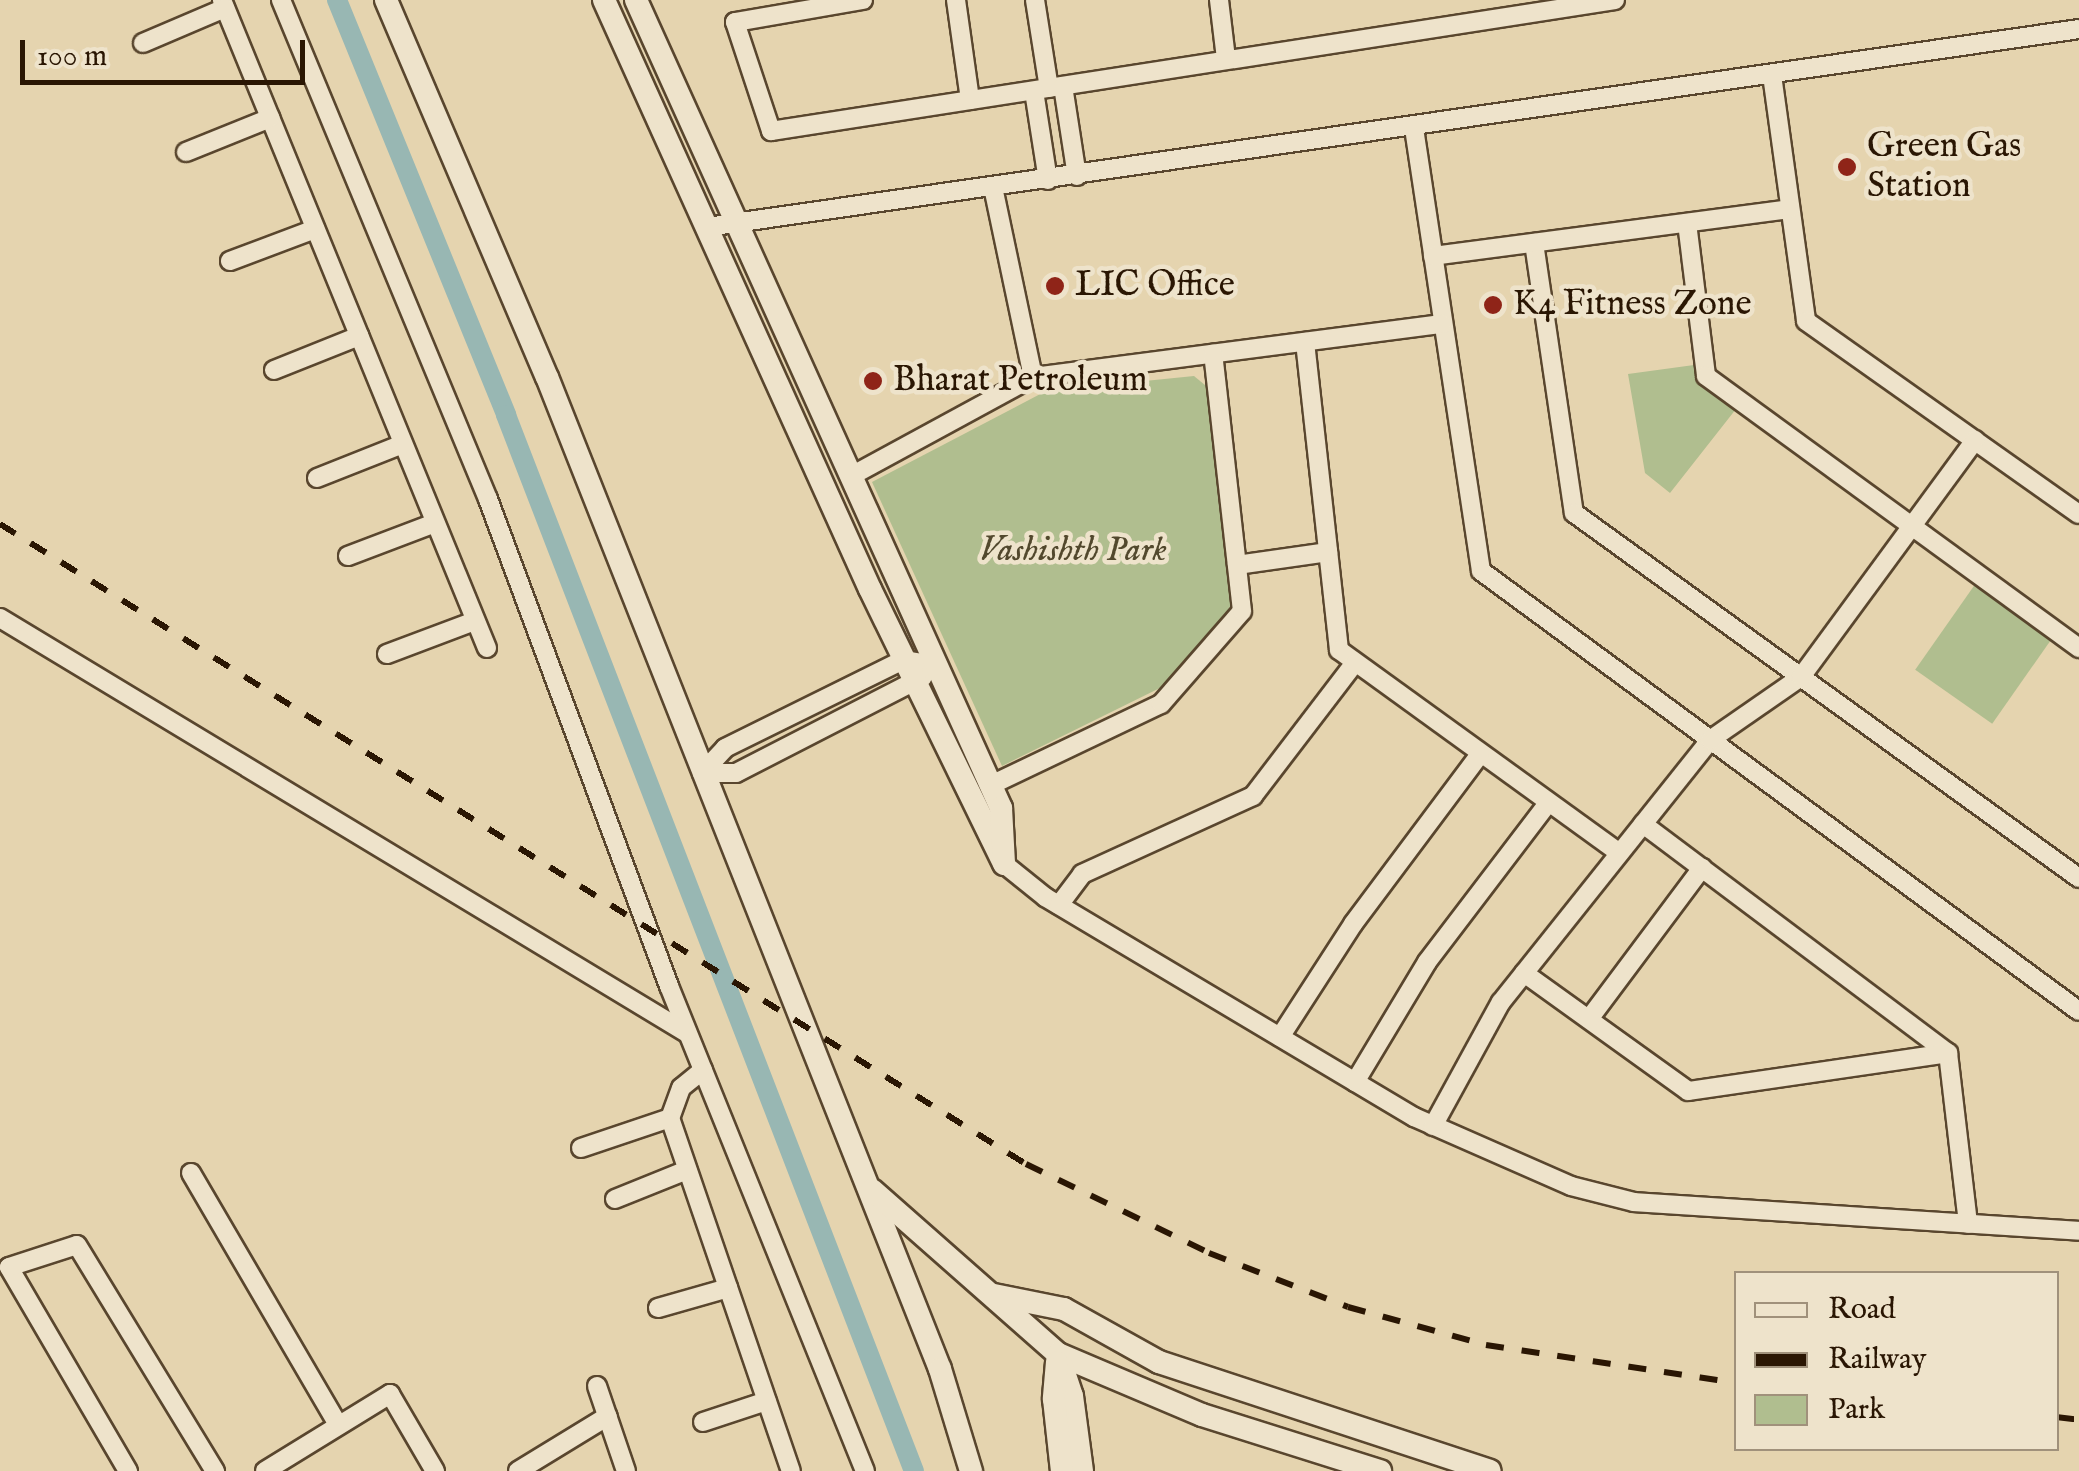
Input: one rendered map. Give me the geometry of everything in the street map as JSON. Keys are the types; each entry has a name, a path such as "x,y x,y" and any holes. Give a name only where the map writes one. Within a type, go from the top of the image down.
{"street":[{"path":"281,0 488,499 688,1033 866,1471"},
{"path":"386,0 547,376 940,1369 972,1471"},
{"path":"604,0 914,685 1004,864 1058,905 1432,1126 1571,1186 1634,1202 2079,1231"},
{"path":"636,0 1002,808 1004,864"},
{"path":"863,0 736,22 767,128 1614,0"},
{"path":"956,0 970,100"},
{"path":"1034,0 1049,88 1077,176"},
{"path":"1218,0 1226,58"},
{"path":"143,43 224,4 487,648"},
{"path":"707,227 2079,29"},
{"path":"1772,74 1806,321 2079,514"},
{"path":"1048,180 1049,88"},
{"path":"186,152 270,118"},
{"path":"1414,128 1481,571 2079,1011"},
{"path":"994,188 1033,377"},
{"path":"1433,256 1790,209"},
{"path":"1687,223 1706,376 2079,648"},
{"path":"230,261 315,229"},
{"path":"1534,243 1574,513 2079,878"},
{"path":"852,476 1033,377 1443,324"},
{"path":"274,370 360,336"},
{"path":"1305,342 1338,650 1353,665 1619,854"},
{"path":"991,785 1161,704 1242,611 1213,354"},
{"path":"1432,1126 1524,973 1710,740 1801,677 1975,440"},
{"path":"317,478 404,444"},
{"path":"348,556 436,523"},
{"path":"1237,565 1328,552"},
{"path":"0,618 688,1033"},
{"path":"387,654 476,620"},
{"path":"702,773 725,748 903,660 936,664"},
{"path":"702,773 736,774 914,685 936,664"},
{"path":"1058,905 1082,874 1252,796 1353,665"},
{"path":"1280,1038 1353,924 1480,754"},
{"path":"1355,1082 1427,962 1548,803"},
{"path":"1643,824 1948,1053 1968,1224"},
{"path":"1589,1019 1702,868"},
{"path":"1524,973 1688,1090 1948,1053"},
{"path":"703,1070 681,1088 670,1118 790,1471"},
{"path":"581,1148 670,1118"},
{"path":"615,1199 688,1170"},
{"path":"191,1173 338,1425"},
{"path":"866,1184 1058,1354 1202,1415 1380,1471"},
{"path":"128,1471 10,1267 77,1245 215,1471"},
{"path":"658,1308 728,1288"},
{"path":"990,1294 1064,1309 1158,1362 1490,1471"},
{"path":"1058,1354 1054,1398 1062,1471"},
{"path":"1058,1354 1072,1396 1082,1471"},
{"path":"598,1386 626,1471"},
{"path":"265,1471 390,1394 436,1471"},
{"path":"703,1422 767,1401"},
{"path":"518,1471 608,1416"}],"green space":[{"path":"1694,365 1700,385 1736,409 1670,493 1645,473 1628,374"},
{"name":"Vashishth Park","path":"1194,376 1211,390 1235,601 1168,684 1002,766 872,482 1046,391"},
{"path":"1976,583 2053,637 1992,724 1915,670"}],"waterway":[{"path":"337,0 506,415 914,1471"}],"railway":[{"path":"0,524 1026,1164 1209,1253 1348,1307 1486,1345 1734,1383"},
{"path":"2059,1417 2079,1420"}],"place":[{"name":"Green Gas Station","path":"1847,167"},
{"name":"LIC Office","path":"1055,286"},
{"name":"K4 Fitness Zone","path":"1493,305"},
{"name":"Bharat Petroleum","path":"873,381"}]}
